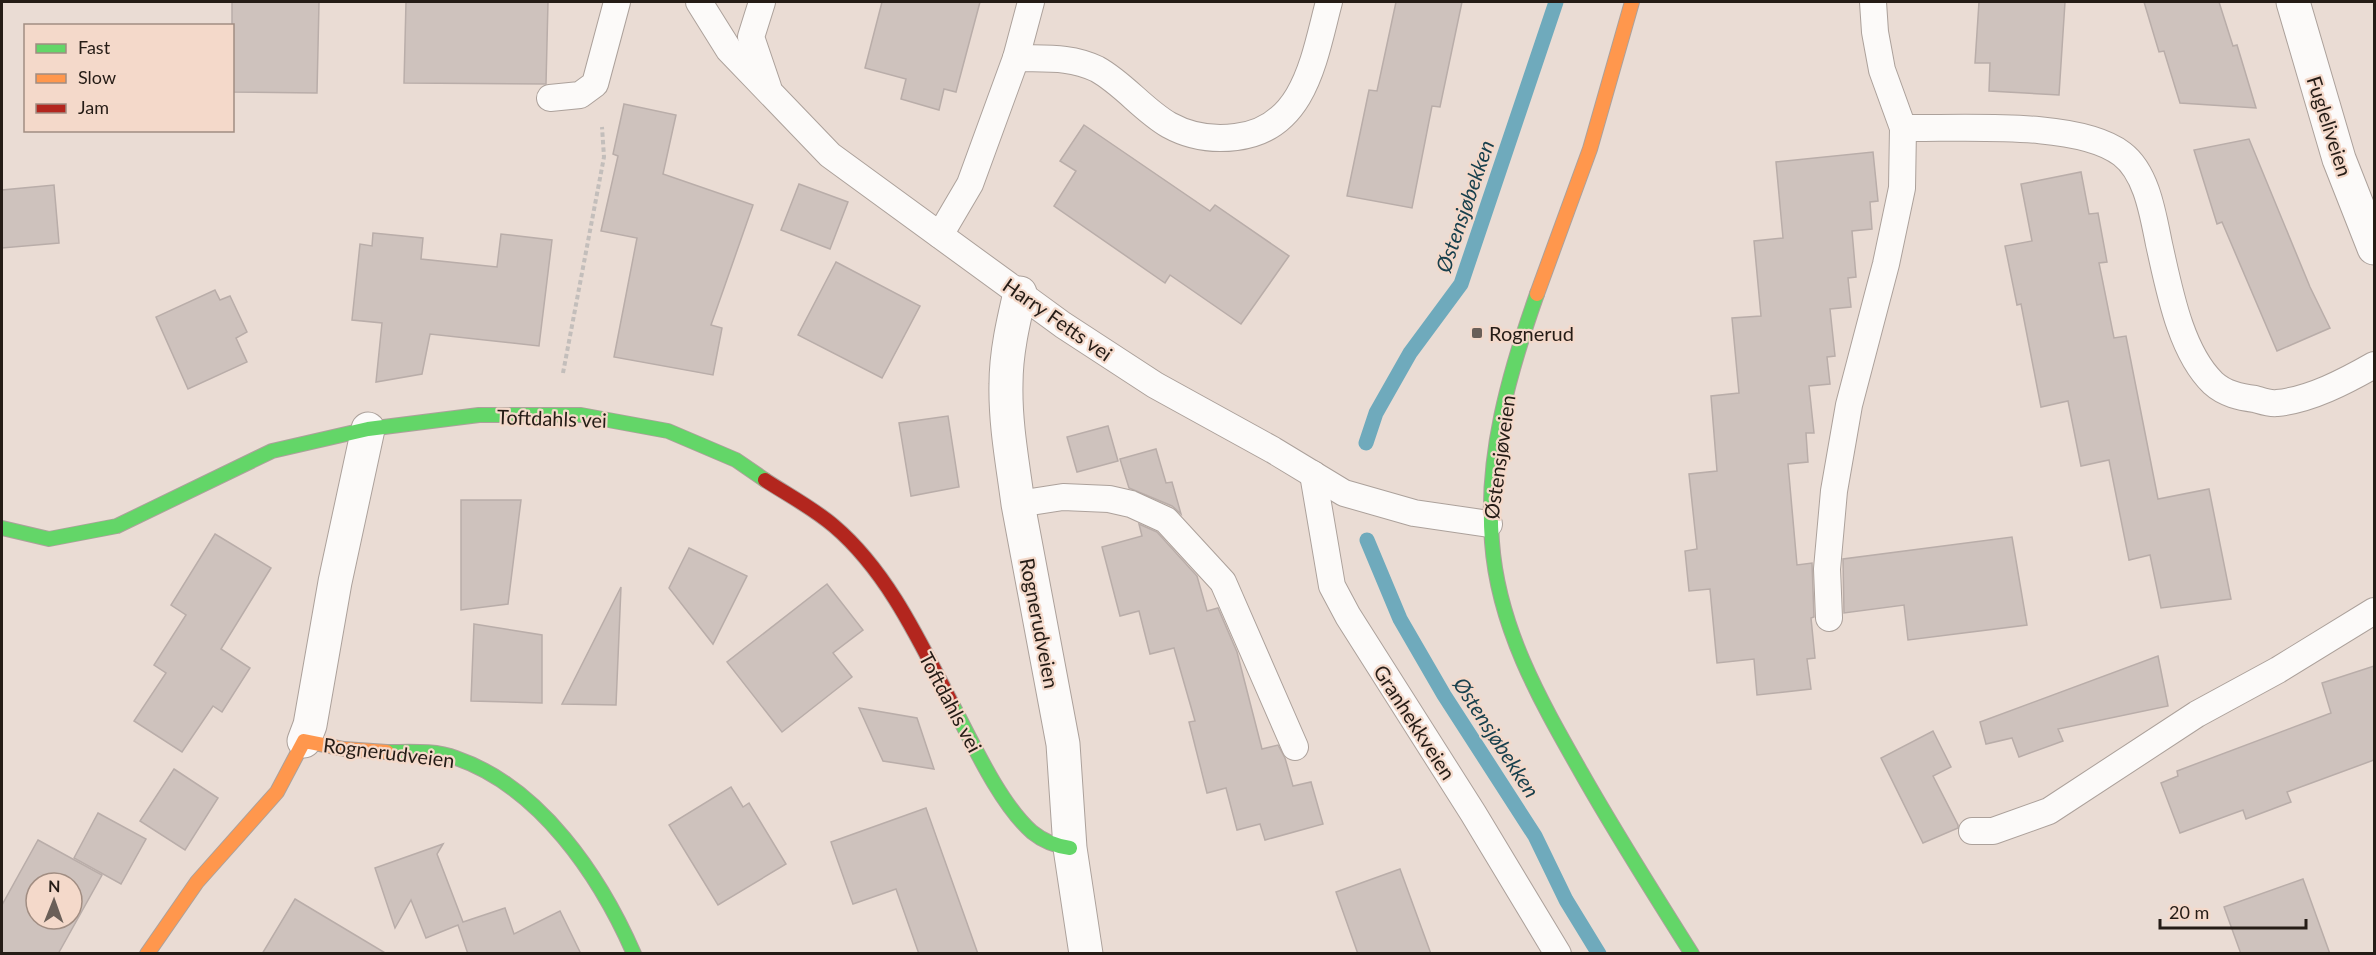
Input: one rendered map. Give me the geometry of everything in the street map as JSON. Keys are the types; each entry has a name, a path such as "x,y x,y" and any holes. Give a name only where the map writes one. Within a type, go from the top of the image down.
{"street":[{"name":"Østensjøveien","path":"1632,2 1584,166 1515,360 1501,417 1489,524 1500,598 1530,678 1625,850 1692,954"},
{"name":"Fugleliveien","path":"2293,2 2339,159 2374,248"},
{"name":"Rognerudveien","path":"1020,293 1008,350 1005,386 1018,504 1063,744 1070,848 1086,954"},
{"name":"Toftdahls vei","path":"2,528 49,539 117,526 272,451 368,429 479,415 581,415 668,431 736,460 833,525 861,552 909,621 968,734 1010,807 1032,832 1053,845 1070,848"},
{"name":"Rognerudveien","path":"147,954 197,882 277,792 304,741 310,725 335,582 368,429"},
{"name":"Rognerudveien","path":"304,741 359,751 418,752 455,757 489,771 533,808 581,858 618,917 634,954"}],"lane":[{"path":"550,98 580,95 595,84 617,2"},
{"name":"Harry Fetts vei","path":"699,2 729,50 830,155 1020,293 1155,386 1313,474 1344,494 1414,513 1489,524"},
{"path":"762,2 752,37 775,100"},
{"path":"940,235 970,184 1016,58 1031,2"},
{"path":"1016,58 1067,58 1096,69 1120,84 1168,124 1191,135 1222,139 1252,136 1277,124 1296,103 1311,68 1329,2"},
{"path":"1829,618 1827,569 1834,491 1849,405 1887,264 1902,188 1903,128 1882,69 1875,32 1873,2"},
{"path":"1903,128 2063,131 2096,140 2121,153 2136,168 2153,215 2170,294 2187,344 2213,383 2234,395 2275,403 2302,398 2374,365"},
{"name":"Granhekkveien","path":"1313,474 1332,586 1348,616 1473,813 1558,954"},
{"path":"1018,504 1063,497 1110,499 1131,504 1166,520 1223,582 1295,747"},
{"path":"1972,831 1993,831 2049,811 2197,714 2278,670 2374,611"}],"path":[{"path":"566,356 604,157"}],"building":[{"path":"232,2 319,2 317,93 234,92 234,24 232,24"},
{"path":"406,2 548,2 546,84 404,83"},
{"path":"882,2 980,2 956,92 944,89 939,110 901,99 906,79 865,68"},
{"path":"1396,2 1462,2 1440,107 1432,106 1412,208 1347,196 1369,90 1377,91"},
{"path":"1979,2 2065,2 2059,95 1989,91 1990,63 1975,63"},
{"path":"2144,2 2219,2 2233,46 2237,45 2256,108 2180,103 2164,51 2159,52"},
{"path":"624,104 676,115 663,174 753,205 711,325 722,328 713,375 614,357 637,238 601,231 618,156 613,154"},
{"path":"1084,125 1210,211 1215,205 1289,256 1241,324 1170,275 1165,283 1054,206 1076,171 1060,161"},
{"path":"2249,139 2310,287 2330,328 2277,351 2222,222 2217,224 2194,150"},
{"path":"1873,152 1878,201 1870,202 1872,229 1852,231 1856,277 1848,278 1851,307 1830,309 1835,356 1827,357 1830,384 1809,386 1814,433 1806,433 1808,462 1788,464 1797,565 1812,563 1814,617 1811,618 1815,658 1807,659 1811,689 1757,695 1754,659 1717,663 1710,589 1689,591 1685,551 1697,549 1689,474 1717,471 1711,396 1739,393 1732,318 1761,316 1754,241 1783,238 1776,162"},
{"path":"2081,172 2089,214 2098,213 2107,262 2099,263 2114,338 2126,336 2158,499 2209,489 2231,599 2161,608 2150,555 2129,560 2109,460 2081,466 2068,401 2041,407 2021,304 2017,305 2005,246 2032,241 2021,184"},
{"path":"799,184 848,202 830,249 781,230"},
{"path":"54,185 59,243 2,248 2,190"},
{"path":"373,233 423,238 421,259 497,267 501,234 552,240 539,346 430,334 422,374 376,382 382,323 352,320 360,244 372,246"},
{"path":"836,262 920,306 882,378 798,335"},
{"path":"215,290 220,300 230,296 247,332 236,338 247,362 188,389 156,317"},
{"path":"948,416 959,487 911,496 899,423"},
{"path":"1108,426 1118,461 1077,472 1067,437"},
{"path":"1156,449 1166,483 1172,482 1181,514 1172,506 1129,488 1120,459"},
{"path":"461,500 521,500 508,604 461,610"},
{"path":"1139,524 1157,532 1197,576 1207,611 1218,608 1237,652 1262,749 1278,745 1285,758 1293,786 1311,782 1323,824 1265,840 1260,824 1237,830 1226,788 1207,793 1189,722 1195,721 1174,648 1150,654 1139,611 1120,616 1102,547 1142,536"},
{"path":"215,534 271,568 221,649 250,668 222,712 213,706 182,752 134,721 166,673 154,665 186,615 171,605"},
{"path":"2012,537 2027,625 1908,640 1904,605 1844,613 1843,559"},
{"path":"689,548 747,576 713,644 669,588"},
{"path":"827,584 863,630 833,653 852,677 782,732 727,662"},
{"path":"621,587 616,705 562,704"},
{"path":"474,624 542,635 542,703 471,701"},
{"path":"2158,656 2168,706 2058,729 2063,741 2019,757 2012,738 1986,744 1980,722"},
{"path":"2374,666 2374,760 2287,792 2291,802 2246,819 2243,810 2180,833 2161,783 2178,776 2177,771 2331,713 2322,683"},
{"path":"859,708 917,718 934,769 883,761"},
{"path":"1933,731 1951,767 1933,776 1958,828 1923,843 1881,758"},
{"path":"174,769 218,798 185,850 140,821"},
{"path":"731,787 743,807 749,803 786,864 718,905 669,825"},
{"path":"926,808 978,954 919,954 896,889 853,904 831,842"},
{"path":"98,813 146,839 121,884 74,858"},
{"path":"38,840 102,875 84,907 84,871 24,871 24,931 71,931 58,954 2,954 2,905"},
{"path":"443,844 437,854 463,922 505,908 514,934 560,911 581,954 468,954 458,925 426,938 411,900 395,928 375,868"},
{"path":"1400,869 1431,954 1358,954 1336,892"},
{"path":"2303,879 2330,954 2241,954 2224,907"},
{"path":"295,899 387,954 262,954"}],"waterway":[{"name":"Østensjøbekken","path":"1366,443 1376,413 1410,353 1461,284 1556,2"},
{"name":"Østensjøbekken","path":"1367,540 1400,619 1444,695 1535,836 1566,900 1599,954"}],"traffic: fast":[{"path":"1537,294 1517,354 1501,416 1492,478 1492,542 1503,604 1523,662 1551,718 1608,818 1692,954"},
{"path":"2,528 49,539 117,526 272,451 368,429 479,415 581,415 668,431 736,460 765,480"},
{"path":"952,704 987,772 1020,820 1041,838 1070,848"},
{"path":"387,752 448,755 486,772 514,790 540,812 585,865 620,924 634,954"}],"traffic: slow":[{"path":"1537,294 1590,149 1632,2"},
{"path":"147,954 197,882 277,792 304,741 344,749 387,752"}],"traffic: jam":[{"path":"765,480 826,519 871,564 901,609 952,704"}],"place":[{"name":"Rognerud","path":"1477,333"}]}
